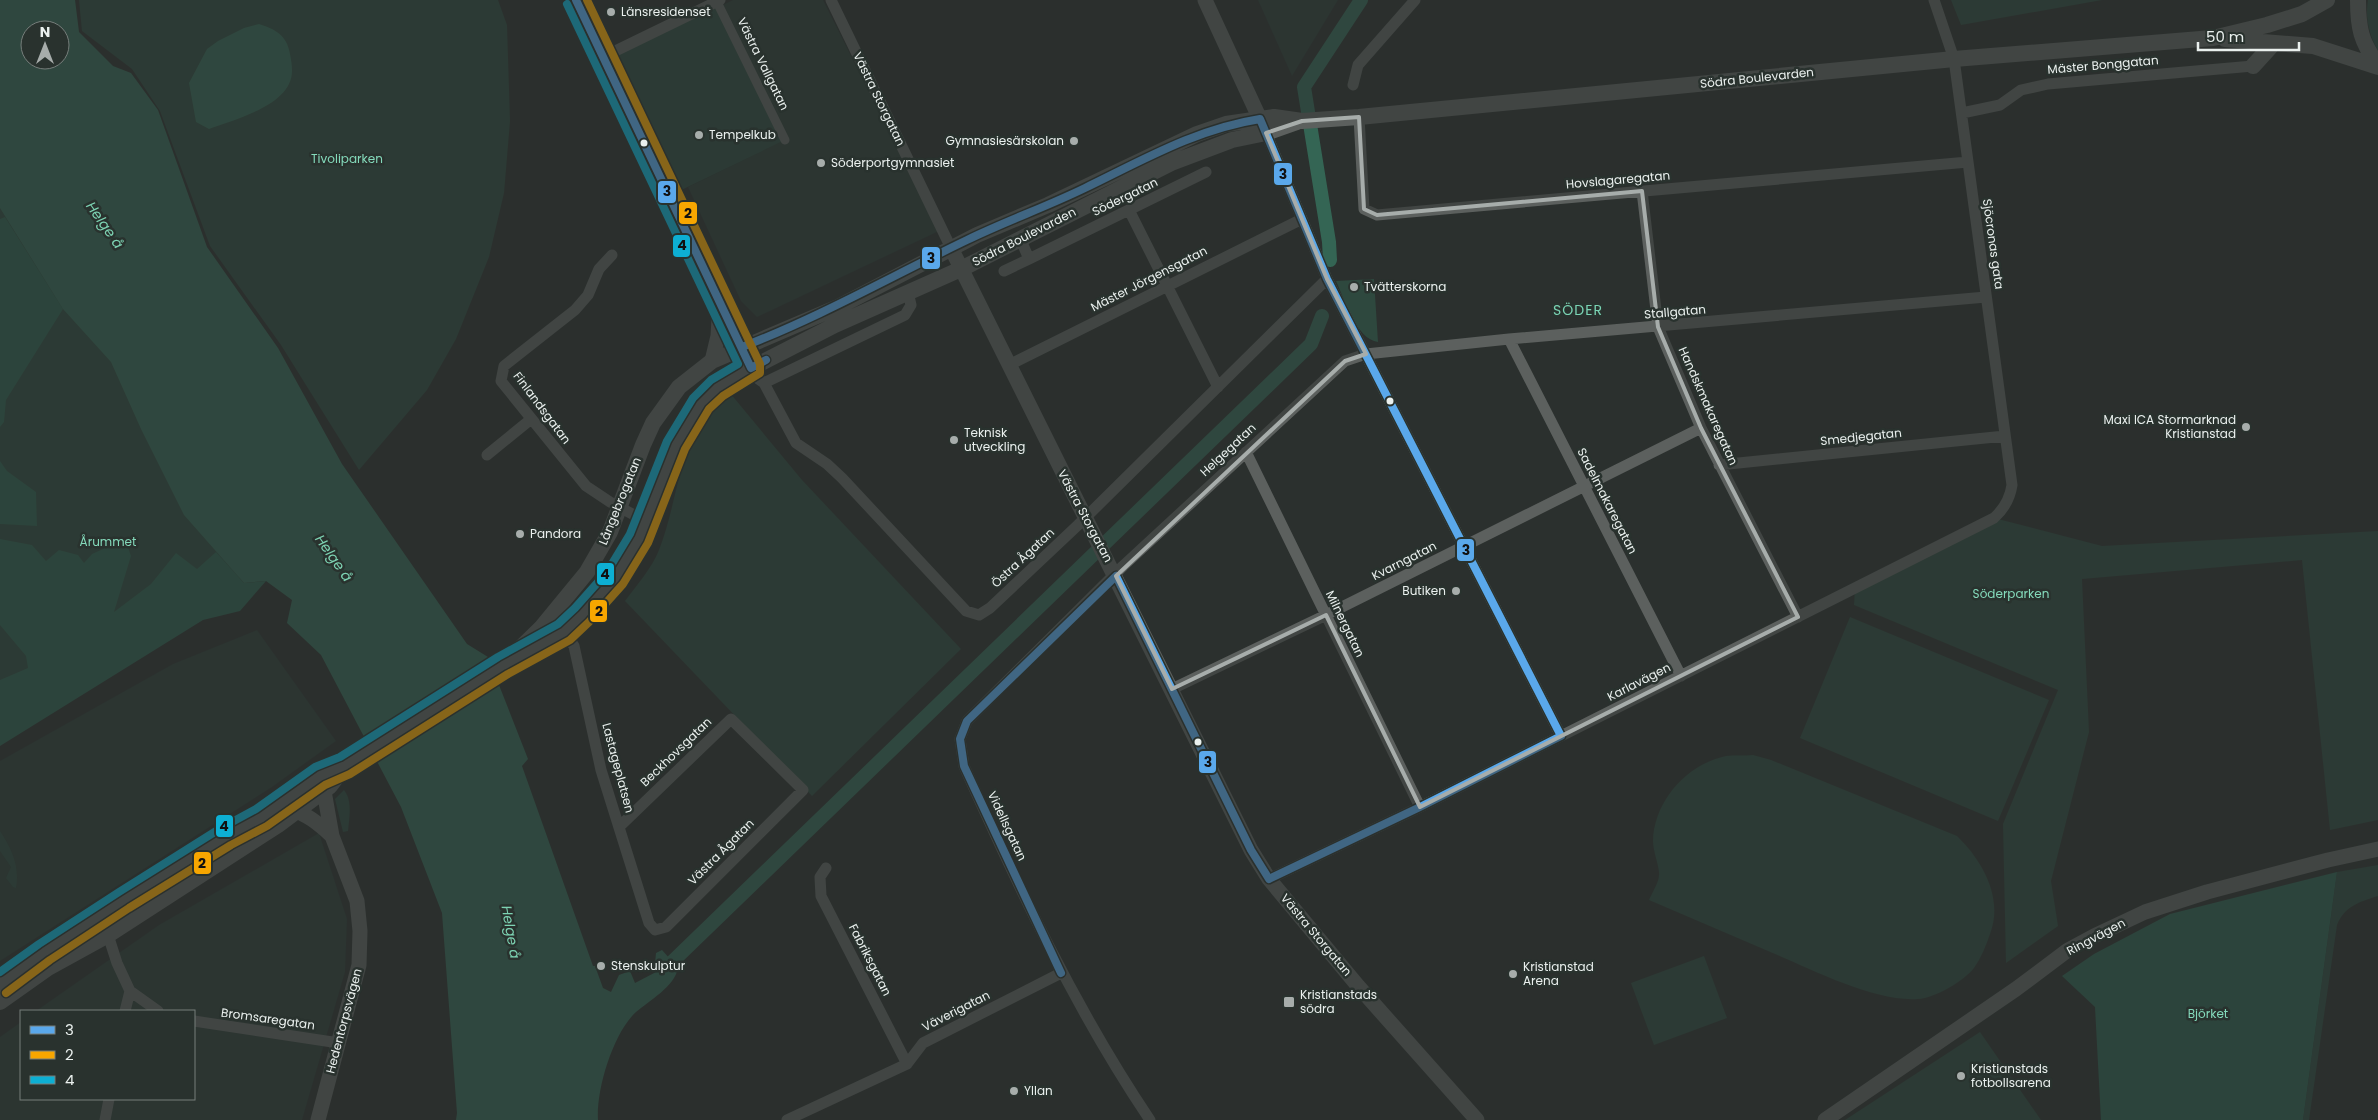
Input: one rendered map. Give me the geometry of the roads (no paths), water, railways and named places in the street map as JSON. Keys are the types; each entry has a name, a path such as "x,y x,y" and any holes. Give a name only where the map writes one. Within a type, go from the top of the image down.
{"main road":[{"name":"Södra Boulevarden","path":"751,368 835,325 961,269 1172,163 1287,118 1302,121 1359,117 1954,59 2213,38 2267,25 2302,14 2327,0"},
{"path":"2358,0 2358,24 2366,48 2378,66"},
{"name":"Södra Boulevarden","path":"2213,38 2313,46 2378,66"},
{"path":"2253,66 2273,44"},
{"name":"Södra Boulevarden","path":"742,347 838,307 951,248 1048,205 1197,134 1226,124 1263,126"},
{"name":"Långebrogatan","path":"500,667 549,618 587,572 600,551 620,507 643,445 665,404 679,387 712,362 742,347"},
{"name":"Långebrogatan","path":"0,985 44,952 226,836 261,818 320,776 349,763 500,667 564,632 615,578 647,522 676,445 694,414 718,388 751,368"},
{"name":"Långebrogatan","path":"0,1002 48,968 108,936 297,811 324,791 349,763"}],"street":[{"path":"576,0 751,368"},
{"name":"Västra Storgatan","path":"831,0 961,269 1252,850 1269,879 1358,986 1477,1120"},
{"path":"1205,0 1263,126 1327,279 1562,736"},
{"path":"1353,85 1358,65 1415,0"},
{"name":"Sjöcronas gata","path":"1934,0 1954,59 2012,485 2010,496"},
{"path":"603,57 718,1"},
{"name":"Västra Vallgatan","path":"718,1 784,140"},
{"name":"Mäster Bonggatan","path":"1962,113 2000,106 2021,90 2048,84 2253,66"},
{"name":"Hovslagaregatan","path":"1359,117 1364,209 1377,215 1968,162"},
{"name":"Södergatan","path":"1004,271 1206,172"},
{"name":"Handskmakaregatan","path":"1642,191 1658,327 1701,428 1798,617"},
{"path":"1129,210 1218,387"},
{"name":"Mäster Jörgensgatan","path":"1009,365 1302,219"},
{"path":"1020,238 1029,258"},
{"name":"Finlandsgatan","path":"612,255 600,269 588,295 579,306 504,366 501,381 530,420 586,486 647,522"},
{"name":"Östra Ågatan","path":"751,368 757,378 764,383 796,443 827,464 842,478 966,611 979,615 990,608 1088,524 1218,387 1327,279"},
{"path":"764,383 905,315 911,305 908,292"},
{"name":"Stallgatan","path":"1366,354 1509,339 1986,297"},
{"path":"712,362 718,336 720,300"},
{"name":"Sadelmakaregatan","path":"1509,339 1681,676"},
{"name":"Helgegatan","path":"1113,570 1124,566 1346,361 1366,354"},
{"path":"487,455 530,420"},
{"name":"Kvarngatan","path":"1172,689 1326,615 1701,428"},
{"name":"Smedjegatan","path":"1719,465 2005,436"},
{"name":"Milnergatan","path":"1246,452 1420,807"},
{"name":"Karlavägen","path":"1269,879 1420,807 1994,518 2010,496"},
{"name":"Videllsgatan","path":"1113,570 967,721 960,739 964,766 1061,973 1119,1074 1150,1120"},
{"name":"Lastageplatsen","path":"549,618 564,632 574,646 601,770 649,923 655,930"},
{"name":"Beckhovsgatan","path":"619,827 731,719"},
{"name":"Västra Ågatan","path":"655,930 666,927 803,790 731,719"},
{"name":"Hedentorpsvägen","path":"318,1120 359,965 360,931 357,901 332,836 324,791"},
{"name":"Hedentorpsvägen","path":"279,806 297,811 317,822 332,836"},
{"path":"157,1010 130,991 117,963 108,936 110,924 117,916 261,818"},
{"name":"Ringvägen","path":"1826,1120 2016,989 2068,950 2094,936 2145,912 2207,892 2328,860 2378,849"},
{"name":"Fabriksgatan","path":"826,868 820,876 821,896 906,1064"},
{"name":"Väverigatan","path":"787,1120 906,1064 923,1043 1061,973"},
{"path":"125,1010 130,991"},
{"name":"Bromsaregatan","path":"195,1021 339,1043"},
{"path":"105,1120 109,1100"}],"water":[{"name":"Helge å","path":"0,0 75,0 79,32 113,66 131,73 158,110 207,247 278,348 342,464 467,644 488,657 528,759 522,766 593,966 595,966 603,988 611,992 619,975 630,971 635,983 658,971 655,964 656,953 662,950 678,968 676,975 667,987 636,1012 628,1021 613,1047 603,1078 598,1120 456,1120 442,913 401,807 321,655 287,623 292,600 266,581 244,583 184,515 141,429 111,362 63,309 0,208"},
{"path":"259,24 270,28 283,37 288,47 292,70 290,82 283,93 261,109 209,129 196,122 189,83 207,49 218,41 244,28"}],"waterway":[{"path":"1330,260 1329,242 1304,87 1361,0"},
{"path":"672,962 1311,344 1322,316"}],"place":[{"name":"Länsresidenset","path":"611,12"},
{"name":"Tempelkub","path":"699,135"},
{"name":"Gymnasiesärskolan","path":"1074,141"},
{"name":"Söderportgymnasiet","path":"821,163"},
{"name":"Tvätterskorna","path":"1354,287"},
{"name":"Maxi ICA Stormarknad Kristianstad","path":"2246,427"},
{"name":"Teknisk utveckling","path":"954,440"},
{"name":"Pandora","path":"520,534"},
{"name":"Butiken","path":"1456,591"},
{"name":"Stenskulptur","path":"601,966"},
{"name":"Kristianstad Arena","path":"1513,974"},
{"name":"Kristianstads södra","path":"1289,1002"},
{"name":"Kristianstads fotbollsarena","path":"1961,1076"},
{"name":"Yllan","path":"1014,1091"}],"district":[{"name":"SÖDER","path":"1578,310"}],"park label":[{"name":"Tivoliparken","path":"347,159"},
{"name":"Årummet","path":"108,542"},
{"name":"Söderparken","path":"2011,594"},
{"name":"Björket","path":"2208,1014"}]}
